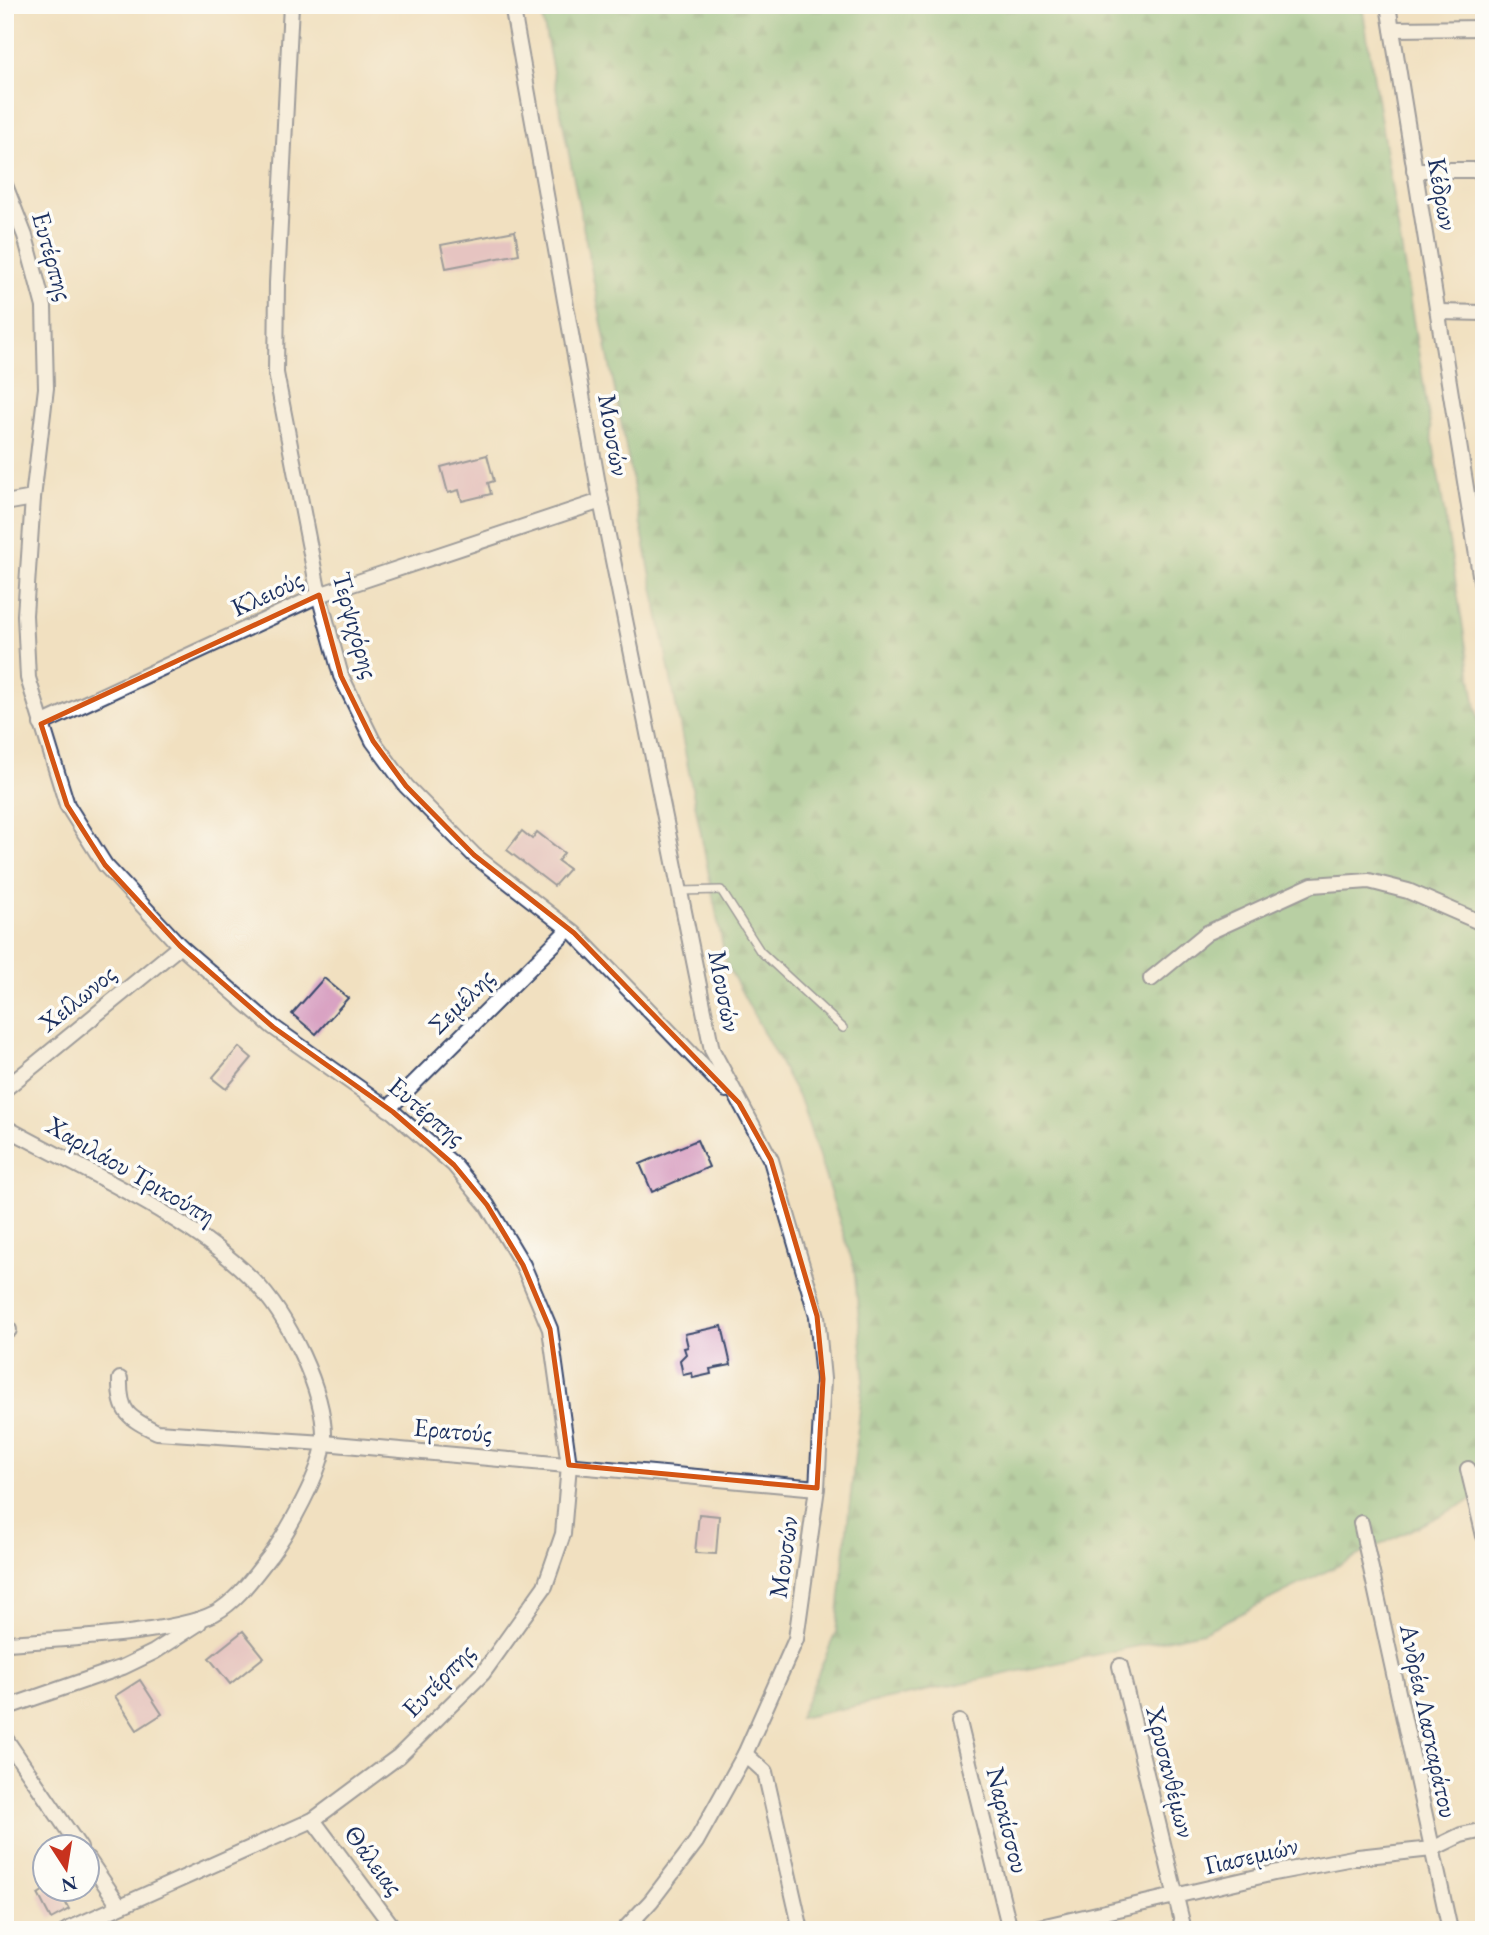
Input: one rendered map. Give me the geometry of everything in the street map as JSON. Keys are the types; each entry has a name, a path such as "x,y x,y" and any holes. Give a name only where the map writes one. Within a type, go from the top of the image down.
{"street":[{"name":"Τερψιχόρης","path":"290,5 278,242 276,373 319,596 341,676 373,741 405,786 474,855 569,929 739,1103"},
{"name":"Μουσών","path":"512,5 601,501 712,1050 771,1160 817,1316 823,1379 817,1488 796,1639 745,1754 696,1842 651,1901 624,1930"},
{"name":"Κέδρων","path":"1388,5 1484,599"},
{"path":"1392,29 1484,28"},
{"path":"1414,170 1484,170"},
{"name":"Ευτέρπης","path":"5,185 25,236 44,307 46,388 33,498 25,615 28,678 67,805 105,865 180,946 273,1027 388,1109 454,1165 487,1205 523,1265 550,1329 569,1465 563,1534 545,1586 483,1673 399,1756 313,1820 67,1930"},
{"path":"1439,312 1484,313"},
{"path":"5,503 33,498"},
{"name":"Κλειούς","path":"41,724 319,596 601,501"},
{"path":"1151,979 1207,933 1312,885 1369,881 1408,891 1484,923"},
{"name":"Σεμέλης","path":"388,1109 569,929"},
{"name":"Χείλωνος","path":"5,1089 180,946"},
{"path":"696,1057 712,1050"},
{"name":"Χαριλάου Τρικούπη","path":"5,1127 199,1233 255,1281 301,1349 320,1402 324,1443 310,1483 277,1546 250,1582 212,1614 185,1622 116,1633 5,1643"},
{"name":"Ερατούς","path":"120,1379 119,1400 132,1420 157,1432 324,1443 817,1488"},
{"path":"1468,1469 1484,1536"},
{"name":"Ανδρέα Λασκαράτου","path":"1361,1523 1450,1930"},
{"path":"5,1708 123,1667 154,1652 212,1614"},
{"name":"Χρυσανθέμων","path":"1120,1666 1184,1930"},
{"name":"Ναρκίσσου","path":"959,1722 1010,1930"},
{"path":"5,1738 71,1834"},
{"path":"745,1754 765,1772 802,1930"},
{"name":"Θάλειας","path":"313,1820 396,1930"},
{"name":"Γιασεμιών","path":"1028,1930 1359,1857 1432,1849 1461,1835 1484,1829"},
{"path":"102,1880 119,1905"}],"lane":[{"path":"680,891 721,890 760,951 844,1028"}],"highlighted area":[{"path":"319,595 341,676 373,741 406,786 474,855 574,933 739,1103 771,1160 817,1316 823,1379 817,1488 569,1465 550,1329 523,1265 487,1205 454,1165 393,1112 273,1027 180,946 105,865 67,805 41,724"}],"green space":[{"path":"540,5 1362,5 1484,757 1484,1494 1203,1632 799,1718 836,1632 864,1371 854,1267 802,1104 726,963"}],"building":[{"path":"515,231 519,254 446,268 441,245"},
{"path":"487,455 494,481 488,483 491,494 462,501 459,490 448,493 441,467"},
{"path":"522,831 532,839 537,832 564,853 558,861 569,869 554,886 507,850"},
{"path":"324,978 348,998 316,1034 292,1014"},
{"path":"239,1047 252,1058 226,1089 212,1078"},
{"path":"697,1140 709,1167 652,1192 640,1164"},
{"path":"722,1326 731,1365 710,1369 711,1374 693,1378 692,1373 683,1375 680,1360 686,1354 684,1348 688,1347 685,1334"},
{"path":"699,1514 719,1516 716,1554 695,1553"},
{"path":"243,1631 264,1657 230,1684 209,1658"},
{"path":"140,1680 162,1714 137,1730 115,1696"},
{"path":"43,1904 66,1904 69,1909 51,1919"}]}
